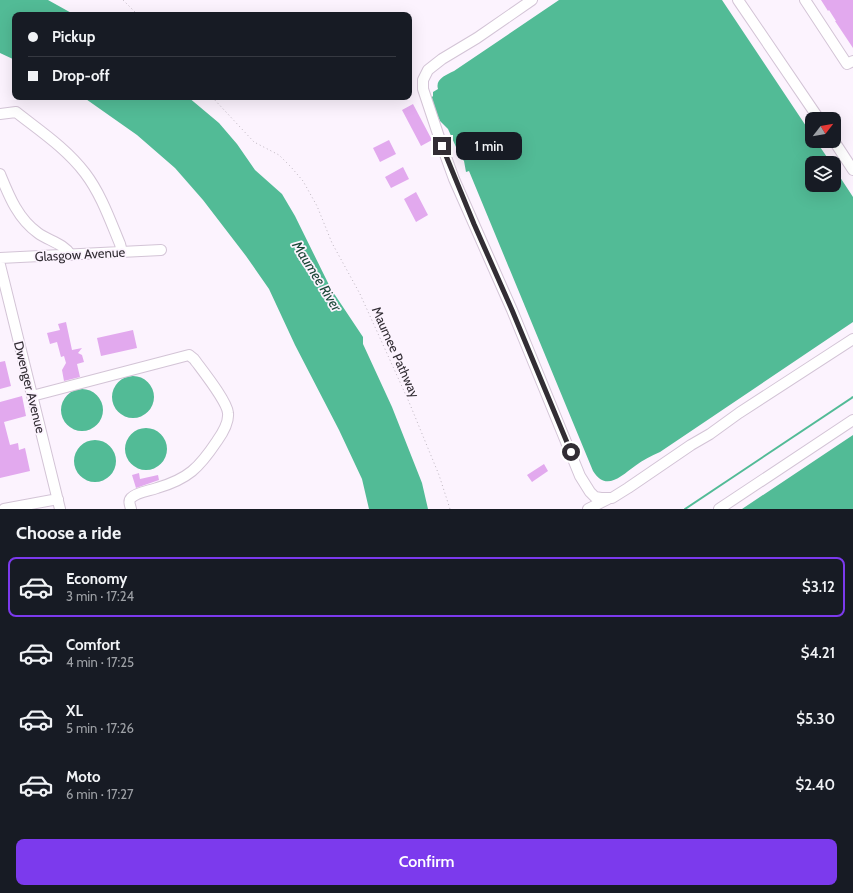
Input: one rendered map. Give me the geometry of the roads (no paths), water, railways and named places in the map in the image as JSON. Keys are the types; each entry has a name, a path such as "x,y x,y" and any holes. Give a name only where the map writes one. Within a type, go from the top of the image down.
{"street":[{"path":"532,0 442,59 428,70 424,80 423,89 454,179 512,310 580,476 590,492 596,497 612,498"},
{"path":"738,0 814,112"},
{"path":"805,0 847,64 853,60"},
{"path":"0,114 16,112 60,147 85,173 100,197 122,252"},
{"path":"839,148 853,170"},
{"path":"0,174 10,198 26,224 39,234 59,243 71,255"},
{"name":"Glasgow Avenue","path":"0,258 161,250"},
{"name":"Dwenger Avenue","path":"0,265 59,504"},
{"path":"587,509 612,498 710,434 739,413 853,340"},
{"path":"32,396 189,355 194,359 224,403 228,413 227,422 219,438 208,454 194,470 170,484 130,498 129,501 131,509"},
{"path":"719,509 853,420"},
{"path":"587,509 590,499 590,492"},
{"path":"4,509 59,504"}],"water":[{"path":"0,0 48,0 70,12 12,12 12,59 0,53"},
{"path":"559,0 722,0 805,124 805,148 821,148 826,156 805,156 805,192 841,192 841,179 853,197 853,322 619,478 608,481 598,477 593,471 469,171 466,172 464,161 460,156 448,129 440,121 430,99 433,96 433,92 438,89 437,86 440,80"},
{"name":"Maumee River","path":"87,100 192,100 219,123 237,144 255,170 282,194 295,216 331,289 363,337 363,344 392,407 422,483 428,509 369,509 362,479 339,430 295,345 269,289 203,200 175,168 137,135"},
{"path":"129,376 137,376 145,379 151,385 154,397 151,409 145,415 137,418 129,418 121,415 115,409 112,401 112,393 115,385 121,379"},
{"path":"78,389 86,389 94,392 100,398 103,410 100,422 94,428 86,431 78,431 70,428 64,422 61,414 61,406 64,398 70,392"},
{"path":"142,428 150,428 158,431 164,437 167,449 164,461 158,467 150,470 142,470 134,467 128,461 125,453 125,445 128,437 134,431"},
{"path":"853,435 853,509 742,509"},
{"path":"91,440 99,440 107,443 113,449 116,461 113,473 107,479 99,482 91,482 83,479 77,473 74,465 74,457 77,449 83,443"}],"waterway":[{"path":"685,509 853,397"}]}
